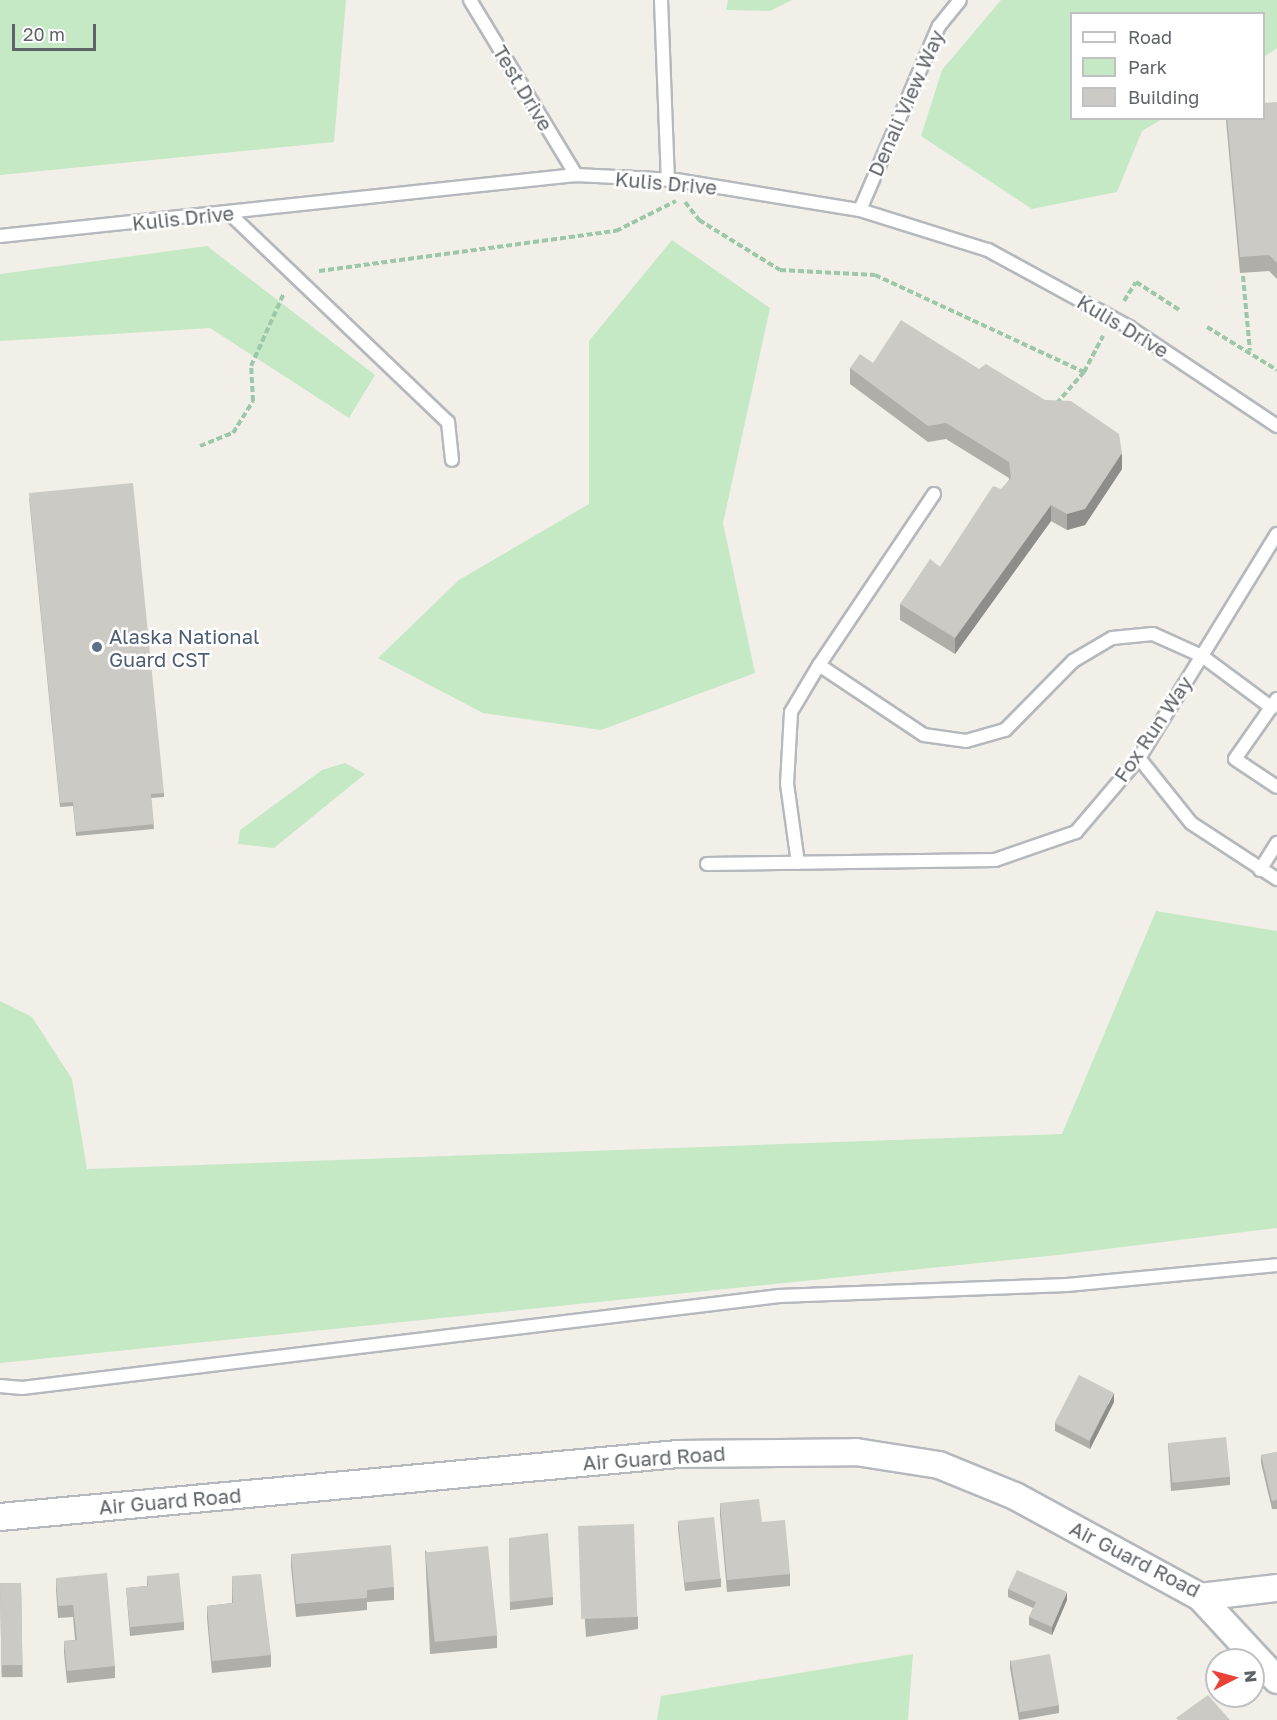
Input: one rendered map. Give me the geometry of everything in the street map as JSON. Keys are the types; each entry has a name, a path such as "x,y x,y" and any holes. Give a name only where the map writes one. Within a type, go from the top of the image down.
{"street":[{"name":"Air Guard Road","path":"0,1517 678,1454 856,1452 939,1465 1016,1496 1200,1597 1277,1588"},
{"path":"1200,1597 1277,1680"}],"lane":[{"name":"Test Drive","path":"470,0 576,176"},
{"path":"661,0 668,180"},
{"name":"Denali View Way","path":"860,210 939,26 960,0"},
{"name":"Kulis Drive","path":"0,236 576,176 668,180 860,210 988,250 1129,327 1277,426"},
{"path":"229,213 448,422 452,460"},
{"path":"798,863 787,784 790,711 934,494"},
{"name":"Fox Run Way","path":"707,864 995,860 1076,832 1138,758 1202,656 1272,554 1277,534"},
{"path":"819,665 924,735 966,741 1005,730 1072,661 1112,638 1153,634 1202,656 1274,704 1235,759 1277,787"},
{"path":"1138,758 1191,823 1277,879"},
{"path":"1260,870 1277,843"},
{"path":"0,1386 22,1388 779,1296 1067,1286 1277,1265"}],"path":[{"path":"668,180 699,220 780,270 876,276 1084,372"},
{"path":"200,446 232,433 238,425 253,400 251,366 282,294 319,271 616,231 682,199"},
{"path":"1243,276 1250,352"},
{"path":"1124,301 1136,282 1181,311"},
{"path":"1207,327 1277,370"},
{"path":"1053,407 1084,372 1106,330"}],"green space":[{"path":"0,0 346,0 334,142 0,175"},
{"path":"728,0 792,0 770,11 726,10"},
{"path":"1001,0 1277,0 1277,48 1265,56 1265,12 1070,12 1070,120 1160,120 1142,131 1117,192 1032,209 921,136 942,70"},
{"path":"672,240 770,308 723,523 755,673 601,730 483,713 378,658 459,580 589,504 589,341"},
{"path":"207,246 375,375 349,418 210,328 0,341 0,274"},
{"path":"345,763 365,774 274,848 238,844 240,830 322,770"},
{"path":"1156,911 1277,931 1277,1228 1058,1255 0,1363 0,1001 32,1017 72,1079 87,1169 1062,1134"},
{"path":"913,1654 908,1720 657,1720 661,1696"}],"building":[{"path":"1277,102 1277,263 1269,255 1240,257 1227,120 1265,120 1265,103"},
{"path":"901,320 979,369 986,364 1045,400 1071,401 1119,434 1122,453 1085,509 1067,514 1051,505 955,638 900,604 930,559 940,567 993,486 1001,489 1011,478 1009,462 946,423 928,426 850,368 860,354 873,363"},
{"name":"Alaska National Guard CST","path":"133,483 164,793 151,794 154,824 76,832 73,802 60,803 29,493"},
{"path":"1079,1375 1114,1393 1089,1441 1054,1423"},
{"path":"1226,1437 1230,1477 1172,1483 1168,1443"},
{"path":"1277,1452 1277,1500 1272,1501 1261,1455"},
{"path":"759,1499 762,1522 785,1520 790,1574 727,1580 720,1503"},
{"path":"714,1517 720,1579 685,1582 678,1521"},
{"path":"634,1524 637,1617 581,1619 578,1526"},
{"path":"548,1533 553,1597 510,1602 509,1538"},
{"path":"391,1545 394,1587 367,1590 367,1598 296,1604 291,1554"},
{"path":"488,1546 497,1636 435,1642 425,1553"},
{"path":"1017,1570 1067,1592 1052,1627 1029,1617 1036,1602 1008,1589"},
{"path":"107,1573 115,1666 67,1671 64,1641 77,1640 73,1605 58,1606 56,1578"},
{"path":"179,1573 184,1622 130,1627 126,1588 148,1586 147,1576"},
{"path":"261,1574 271,1655 212,1661 207,1606 233,1603 232,1576"},
{"path":"0,1583 21,1583 22,1665 1,1665"},
{"path":"1050,1654 1059,1705 1020,1712 1011,1661"},
{"path":"1205,1697 1205,1708 1219,1708 1230,1720 1178,1720 1176,1718"}],"place":[{"name":"Alaska National Guard CST","path":"97,647"}]}
